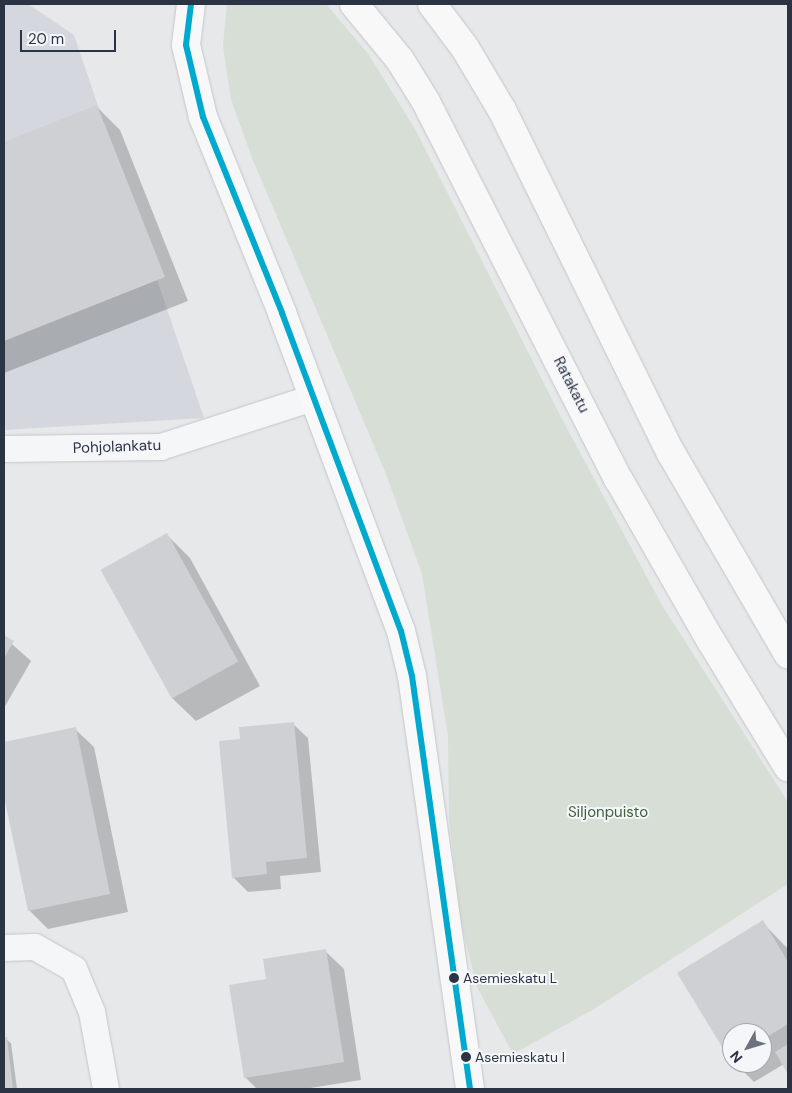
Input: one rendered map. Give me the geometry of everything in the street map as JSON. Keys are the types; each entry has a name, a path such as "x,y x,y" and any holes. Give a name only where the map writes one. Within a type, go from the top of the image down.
{"main road":[{"path":"191,4 186,45 202,117 282,313 312,398 401,631 412,676 470,1089"},
{"name":"Ratakatu","path":"354,4 400,60 426,102 619,480 711,642 788,768"},
{"path":"432,4 465,48 502,110 671,453 788,654"}],"street":[{"name":"Pohjolankatu","path":"4,449 161,447 312,398"},
{"path":"4,948 35,947 74,969 92,1012 106,1089"}],"shaded area":[{"path":"4,4 28,4 74,35 204,418 4,430"}],"green space":[{"name":"Siljonpuisto","path":"227,4 326,4 369,55 415,129 562,419 663,607 788,802 788,884 594,1009 513,1054 477,987 460,919 449,820 448,736 422,574 386,474 252,158 231,99 223,46"}],"building":[{"path":"97,105 165,277 4,341 4,142"},
{"path":"167,533 238,662 172,698 101,570"},
{"path":"4,635 14,641 4,658"},
{"path":"294,722 307,858 266,862 267,874 232,878 219,741 240,739 239,727"},
{"path":"76,727 110,894 28,911 4,796 4,742"},
{"path":"763,920 788,962 788,1024 772,1034 772,1023 722,1023 722,1047 677,973"},
{"path":"326,949 344,1062 244,1078 229,985 266,979 263,959"},
{"path":"4,1037 7,1037 13,1089 4,1089"},
{"path":"788,1044 788,1074 775,1052"}],"transit line":[{"path":"191,4 186,45 203,117 282,313 401,631 412,676 470,1089"}],"place":[{"name":"Asemieskatu L","path":"454,978"},
{"name":"Asemieskatu I","path":"466,1057"}]}
